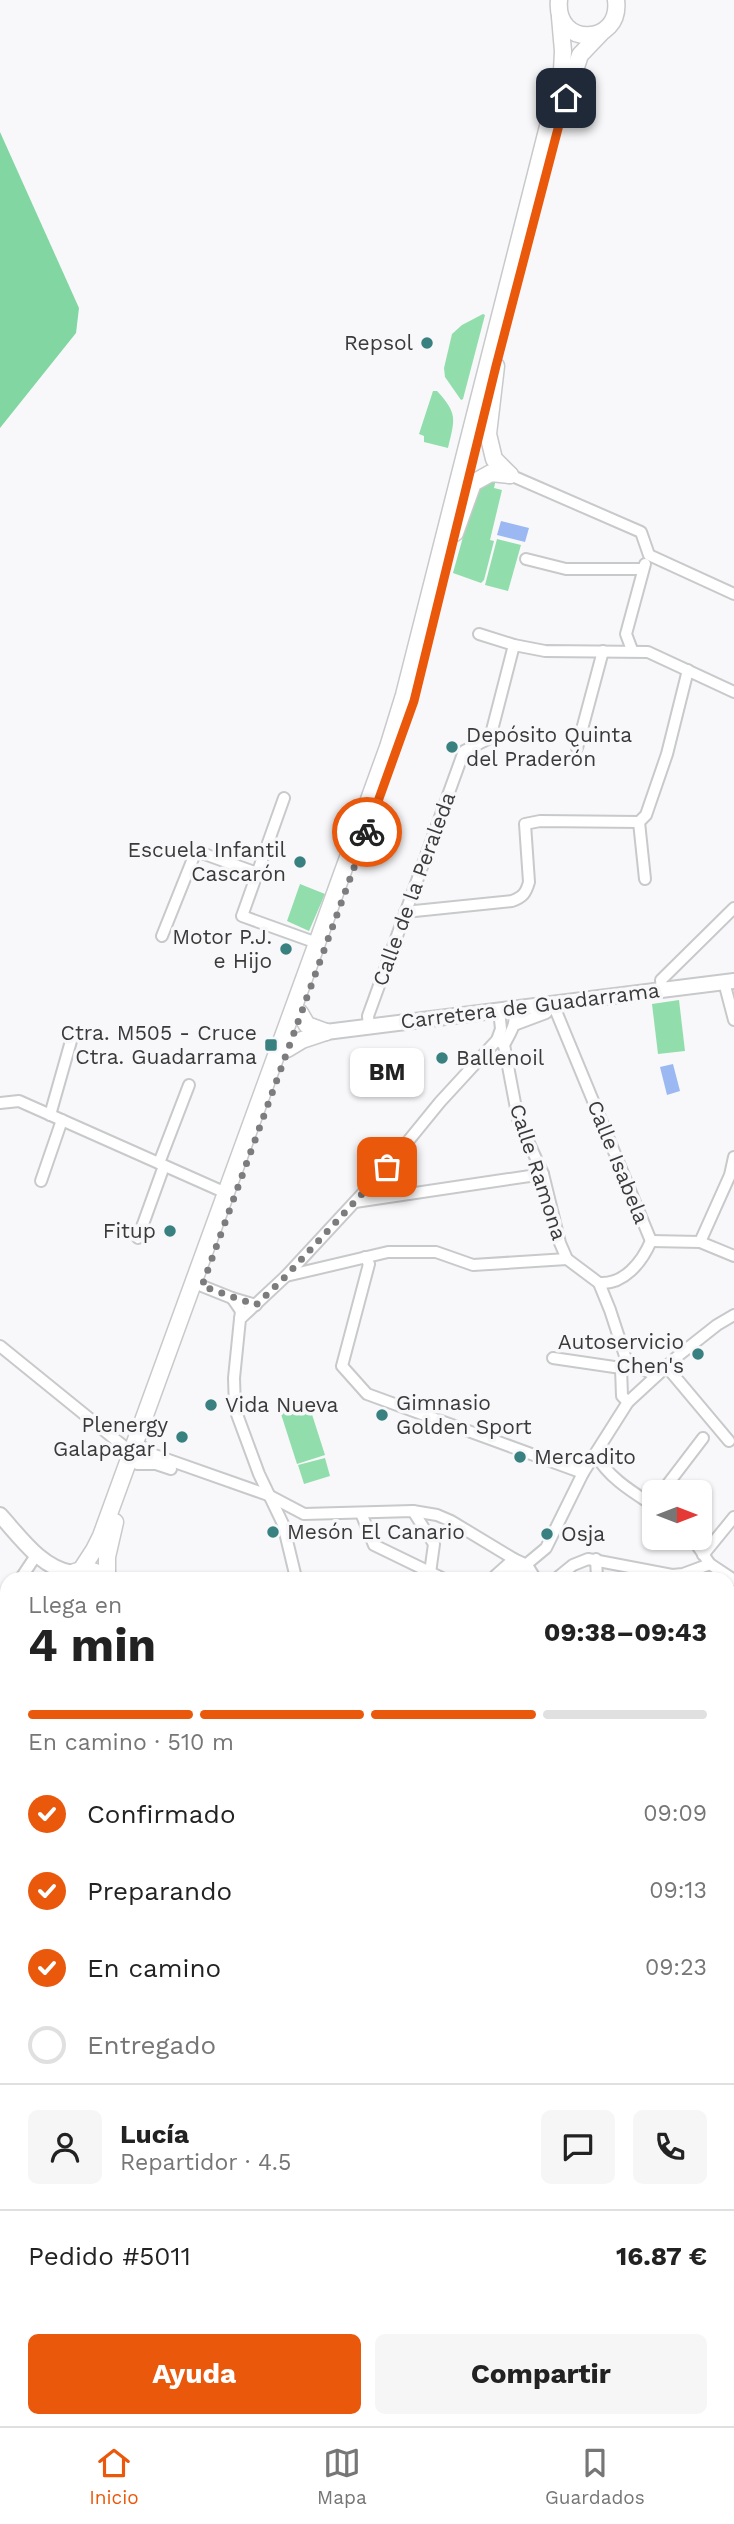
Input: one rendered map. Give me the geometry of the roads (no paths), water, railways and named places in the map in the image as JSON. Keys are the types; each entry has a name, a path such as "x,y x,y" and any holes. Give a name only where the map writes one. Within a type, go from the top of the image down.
{"highway":[{"path":"106,1572 112,1532 137,1455 226,1193 388,747 404,695 562,71 559,0"},
{"path":"75,1572 94,1550 137,1455 202,1286 414,701 496,366 573,71 580,55 615,18 616,0"},
{"path":"560,17 572,32 592,36 601,33"},
{"path":"496,366 488,434 494,459 510,475"},
{"path":"455,533 473,483 491,473 510,475"},
{"path":"300,1013 307,1025 326,1032"},
{"path":"287,1049 302,1040 326,1032"}],"main road":[{"name":"Carretera de Guadarrama","path":"326,1032 729,981"},
{"path":"0,1515 39,1557 49,1572"},
{"path":"39,1557 55,1568 67,1572"}],"street":[{"path":"510,475 641,532 649,555 626,634 632,650"},
{"path":"649,555 734,594"},
{"path":"526,559 566,569 643,569"},
{"path":"480,634 545,651 648,652 734,692"},
{"name":"Calle de la Peraleda","path":"369,1027 368,1016 464,751 489,738 514,645"},
{"path":"577,748 603,651"},
{"path":"405,912 512,901 521,897 527,891 529,882 525,824 540,821 639,822 646,815 667,754 688,670"},
{"path":"284,798 242,916 317,943"},
{"path":"639,822 645,879"},
{"path":"162,936 196,851 257,873"},
{"path":"662,990 661,980 734,908"},
{"path":"729,981 734,1020"},
{"path":"240,1319 286,1276 355,1202 446,1095 514,1025 546,1013 553,1003"},
{"name":"Calle Isabela","path":"553,1003 651,1241 700,1242 734,1256"},
{"path":"506,1010 515,1015 514,1025"},
{"name":"Calle Ramona","path":"506,1010 500,1042 518,1119 543,1174 560,1243 567,1259 599,1283"},
{"path":"50,1115 71,1041"},
{"path":"138,1238 188,1085"},
{"path":"0,1103 19,1101 226,1193"},
{"path":"41,1181 62,1119"},
{"path":"700,1242 730,1175 734,1157"},
{"path":"355,1202 543,1174"},
{"path":"628,1402 622,1396 624,1365 614,1320 599,1283 623,1278 645,1256 651,1241"},
{"path":"286,1276 388,1252 436,1252 472,1265 567,1259"},
{"path":"365,1257 369,1264 342,1366 367,1394 583,1473"},
{"path":"202,1286 256,1305"},
{"path":"232,1298 241,1311 234,1378 235,1409 270,1500 283,1524 295,1572"},
{"path":"506,1572 527,1564 546,1548 583,1473 628,1402 655,1375 717,1325 734,1315"},
{"path":"0,1346 137,1455 156,1464 270,1500"},
{"path":"553,1358 624,1365 655,1375"},
{"path":"666,1366 729,1441"},
{"path":"671,1480 703,1438"},
{"path":"137,1455 149,1453 303,1514"},
{"path":"595,1454 604,1470 642,1497"},
{"path":"283,1524 292,1514 412,1511 437,1515 527,1564 532,1572"},
{"path":"412,1511 434,1544 430,1572"},
{"path":"360,1513 374,1545 428,1572"},
{"path":"685,1572 707,1559 734,1517"},
{"path":"701,1550 724,1572"},
{"path":"26,1572 39,1557"},
{"path":"499,1572 514,1559"},
{"path":"564,1572 587,1559 596,1559 650,1572"},
{"path":"596,1559 597,1572"}],"water":[{"path":"501,521 529,528 525,542 497,535"},
{"path":"673,1064 680,1091 667,1095 660,1067"}],"place":[{"name":"Repsol","path":"427,343"},
{"name":"Depósito Quinta del Praderón","path":"452,747"},
{"name":"Escuela Infantil Cascarón","path":"300,862"},
{"name":"Motor P.J. e Hijo","path":"286,949"},
{"name":"Ctra. M505 - Cruce Ctra. Guadarrama","path":"271,1045"},
{"name":"Ballenoil","path":"442,1058"},
{"name":"BM","path":"387,1167"},
{"name":"Fitup","path":"170,1231"},
{"name":"Autoservicio Chen's","path":"698,1354"},
{"name":"Vida Nueva","path":"211,1405"},
{"name":"Gimnasio Golden Sport","path":"382,1415"},
{"name":"Plenergy Galapagar I","path":"182,1437"},
{"name":"Mercadito","path":"520,1457"},
{"name":"Mesón El Canario","path":"273,1532"},
{"name":"Osja","path":"547,1534"}]}
